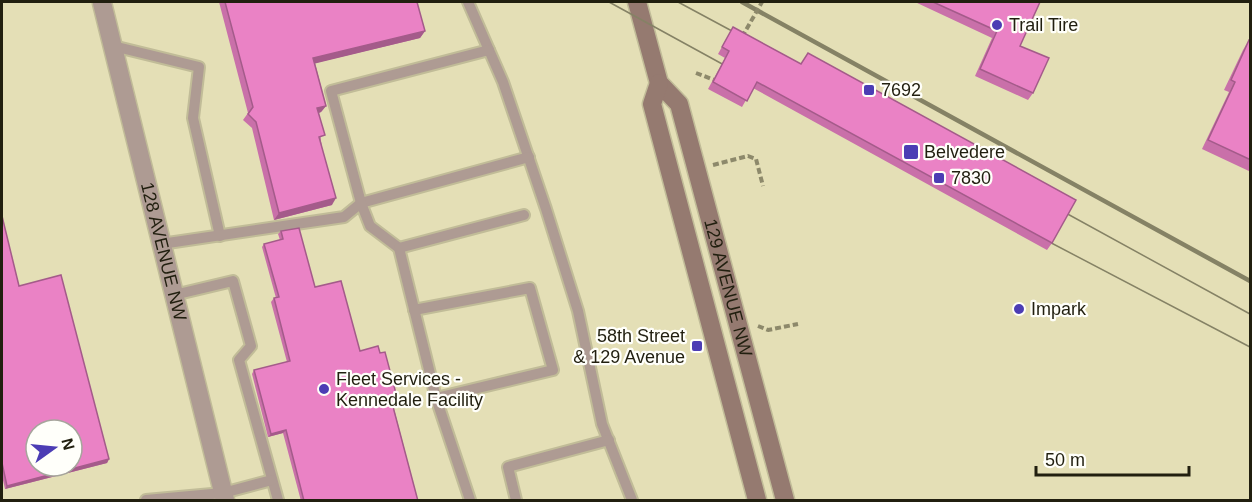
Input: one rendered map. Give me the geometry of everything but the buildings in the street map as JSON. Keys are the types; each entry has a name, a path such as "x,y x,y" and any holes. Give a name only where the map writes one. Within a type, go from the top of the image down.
{"street":[{"name":"128 AVENUE NW","path":"103,2 224,497"},
{"name":"129 AVENUE NW","path":"637,2 659,83 679,104 785,501"},
{"name":"129 AVENUE NW","path":"659,83 652,104 757,501"}],"lane":[{"path":"468,2 489,50 529,158 578,311 602,424 632,501"},
{"path":"112,46 199,68 193,118 220,236"},
{"path":"470,501 436,398 399,248 370,226 361,203 331,91 489,50"},
{"path":"161,244 344,217 361,203 529,158"},
{"path":"399,248 524,215"},
{"path":"174,295 233,281 252,346 239,360 278,501"},
{"path":"414,310 530,288 553,370 436,398"},
{"path":"516,501 508,467 609,440"},
{"path":"146,501 224,497 272,480"}],"path":[{"path":"737,46 762,2"},
{"path":"696,73 718,82 720,77 714,87"},
{"path":"712,165 748,156 753,157 756,159 763,186"},
{"path":"757,325 768,330 798,324"}],"tram line":[{"path":"609,2 735,71"},
{"path":"678,2 745,38"},
{"path":"1053,206 1250,314"},
{"path":"1038,236 1250,347"}],"railway":[{"path":"742,2 1250,281"}],"place":[{"name":"Trail Tire","path":"997,25"},
{"name":"7692","path":"869,90"},
{"name":"Belvedere","path":"911,152"},
{"name":"7830","path":"939,178"},
{"name":"Impark","path":"1019,309"},
{"name":"58th Street & 129 Avenue","path":"697,346"},
{"name":"Fleet Services - Kennedale Facility","path":"324,389"}]}
